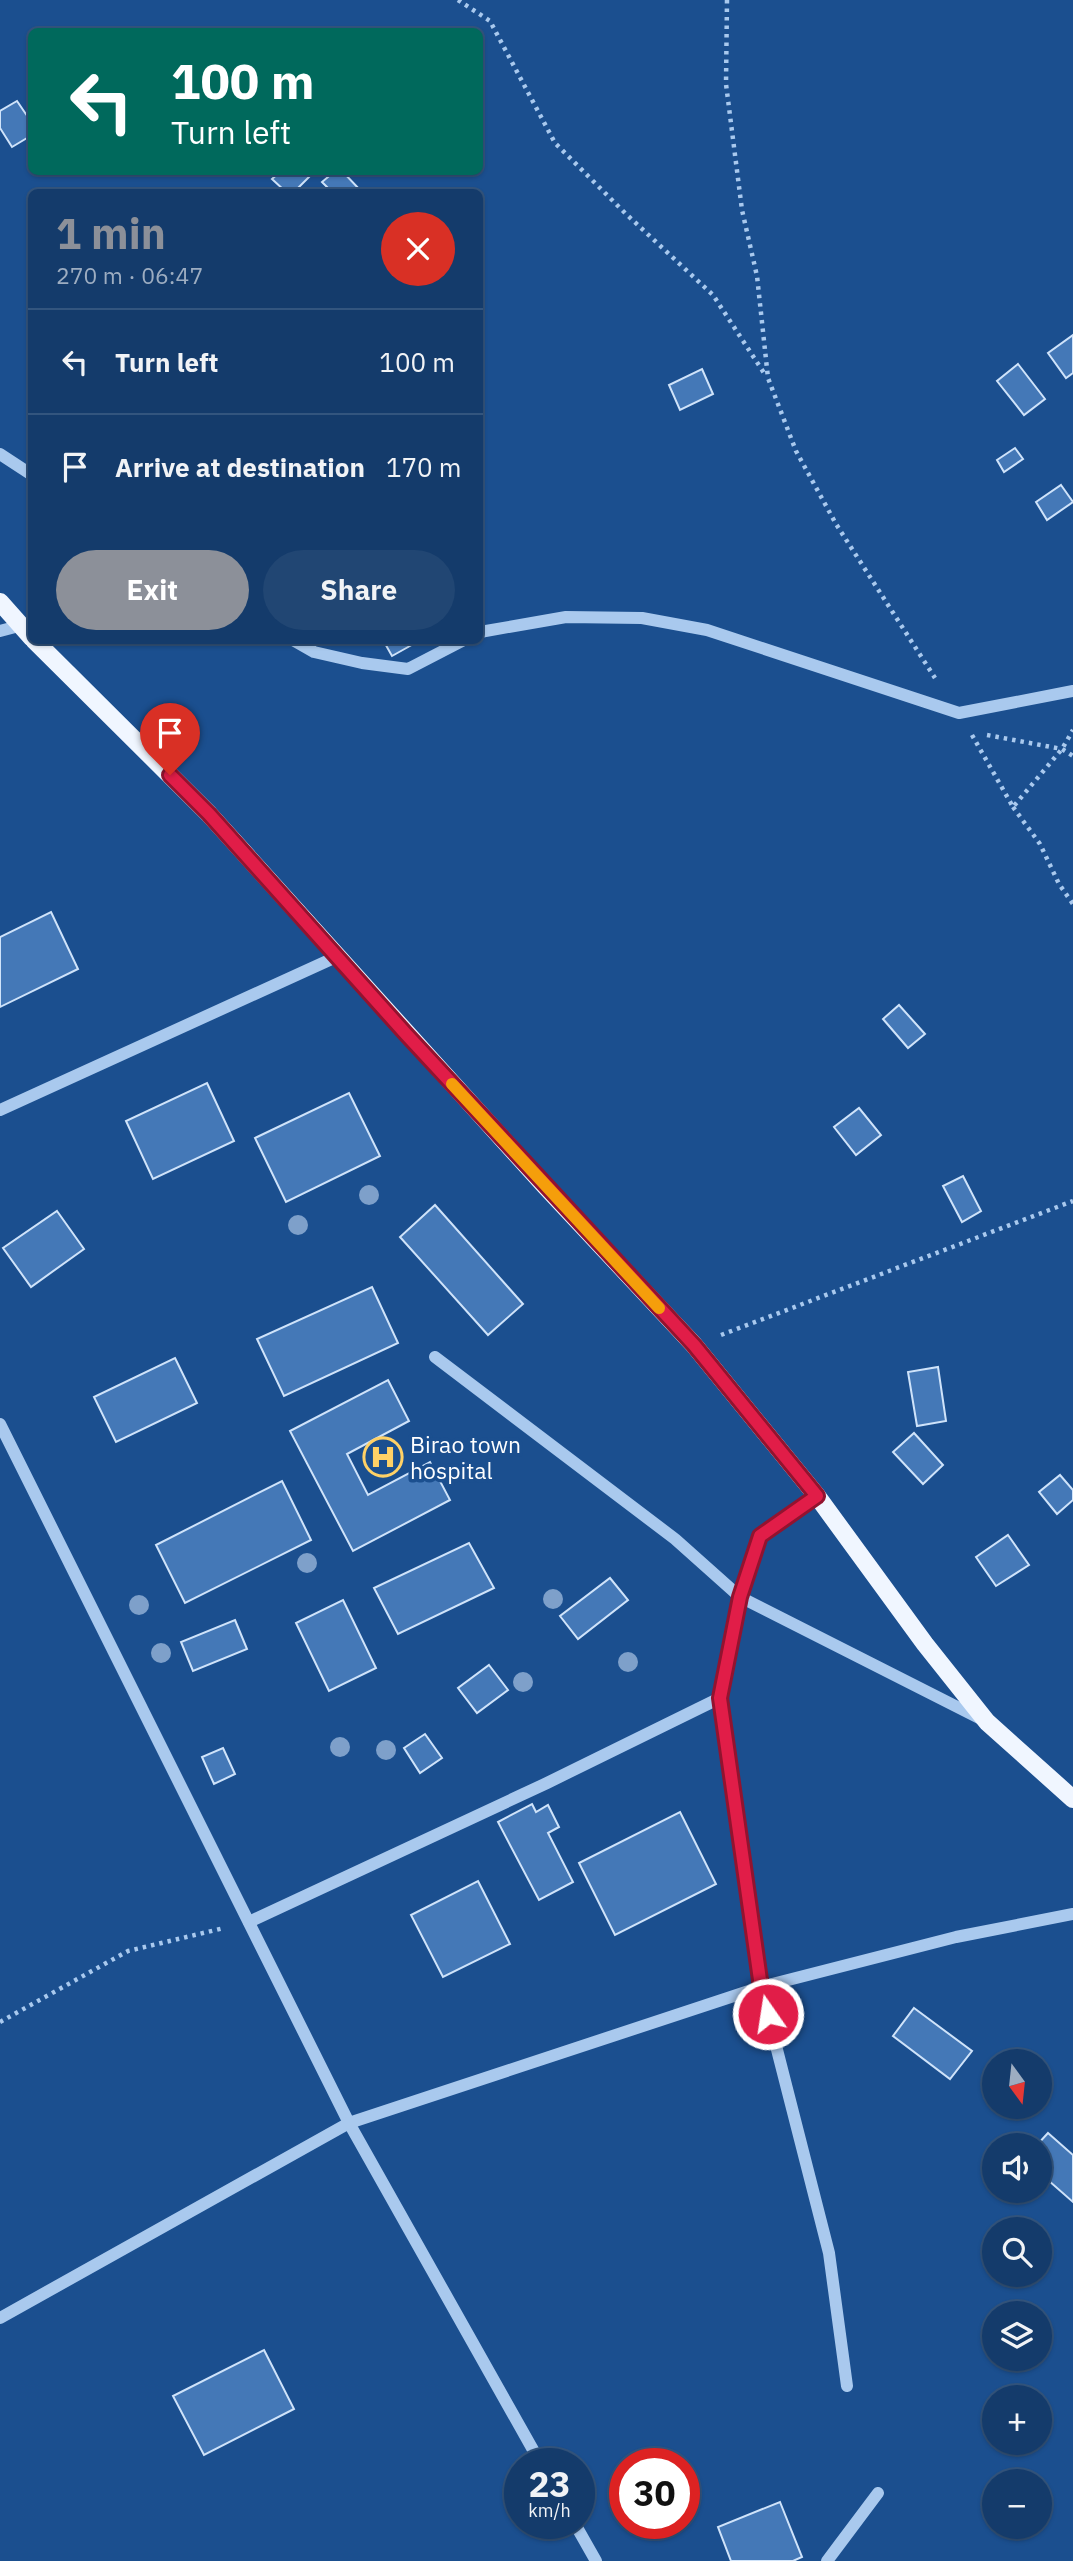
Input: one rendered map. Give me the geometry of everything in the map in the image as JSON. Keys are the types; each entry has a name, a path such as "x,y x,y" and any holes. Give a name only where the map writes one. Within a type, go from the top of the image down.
{"main road":[{"path":"0,602 28,635"},
{"path":"37,644 209,814 545,1186 694,1345 817,1496 925,1644 987,1722 1073,1799"}],"street":[{"path":"0,454 28,472"},
{"path":"483,631 566,617 642,618 708,630 958,713 1073,691"},
{"path":"0,631 28,635"},
{"path":"300,644 314,652 362,663 408,669 456,644"},
{"path":"0,1110 336,957"},
{"path":"435,1357 675,1539 740,1597 987,1722"},
{"path":"0,1424 349,2123 532,2448"},
{"path":"817,1496 760,1536 740,1597 720,1698 761,1987 829,2253 848,2386"},
{"path":"249,1922 547,1783 720,1698"},
{"path":"0,2318 349,2123 761,1987 956,1937 1073,1914"},
{"path":"827,2561 878,2493"},
{"path":"584,2539 596,2561"}],"path":[{"path":"458,0 490,21 555,143 713,295 768,378 796,451 836,524 958,713"},
{"path":"727,0 726,84 742,210 757,276 768,378"},
{"path":"1013,807 1062,749 1073,730"},
{"path":"1073,756 1062,749 969,731 1013,807 1040,844 1059,884 1073,904"},
{"path":"694,1345 1073,1201"},
{"path":"0,2022 128,1951 249,1922"}],"building":[{"path":"17,101 28,117 28,137 12,147 0,128 0,111"},
{"path":"277,175 310,176 297,189 283,189 272,179"},
{"path":"330,175 346,175 359,189 329,189 322,182"},
{"path":"1073,335 1073,373 1066,378 1048,353"},
{"path":"1018,364 1045,399 1024,415 997,381"},
{"path":"702,369 713,394 680,410 669,385"},
{"path":"1015,448 1023,459 1004,472 997,460"},
{"path":"1061,485 1073,502 1047,520 1036,502"},
{"path":"385,644 413,644 392,656"},
{"path":"51,912 78,969 0,1007 0,937"},
{"path":"899,1005 925,1034 908,1048 883,1019"},
{"path":"207,1083 234,1141 153,1179 126,1121"},
{"path":"349,1093 380,1156 286,1202 255,1138"},
{"path":"859,1108 881,1135 856,1155 834,1127"},
{"path":"963,1176 981,1211 962,1222 943,1186"},
{"path":"435,1205 523,1304 488,1335 400,1237"},
{"path":"57,1211 84,1249 31,1287 3,1248"},
{"path":"372,1287 398,1343 284,1396 257,1339"},
{"path":"175,1358 197,1403 116,1442 94,1397"},
{"path":"938,1367 946,1421 917,1426 908,1372"},
{"path":"388,1380 409,1421 347,1454 368,1495 430,1462 450,1500 353,1551 290,1431"},
{"path":"914,1433 943,1465 923,1484 893,1452"},
{"path":"1060,1475 1073,1490 1073,1500 1057,1514 1039,1492"},
{"path":"282,1481 311,1540 185,1603 156,1545"},
{"path":"1008,1535 1029,1565 996,1586 976,1557"},
{"path":"469,1543 494,1588 398,1634 374,1588"},
{"path":"610,1578 628,1600 578,1639 560,1616"},
{"path":"343,1600 376,1668 329,1691 296,1623"},
{"path":"235,1620 247,1649 193,1671 181,1642"},
{"path":"489,1665 508,1690 477,1713 458,1688"},
{"path":"425,1734 442,1758 420,1773 404,1748"},
{"path":"223,1748 235,1774 214,1784 202,1757"},
{"path":"532,1804 536,1812 548,1805 559,1827 548,1833 573,1882 539,1900 498,1822"},
{"path":"680,1812 716,1884 615,1935 579,1863"},
{"path":"478,1881 510,1944 443,1977 411,1915"},
{"path":"914,2008 972,2051 950,2079 893,2036"},
{"path":"1052,2137 1073,2155 1073,2202 1052,2184"},
{"path":"264,2350 294,2409 204,2455 173,2396"},
{"path":"780,2502 802,2557 793,2561 731,2561 718,2527"}],"slow traffic":[{"path":"452,1084 659,1308"}],"place":[{"name":"Birao town hospital","path":"383,1457"}],"route":[{"path":"170,775 209,814 406,1034 694,1345 817,1496 760,1536 740,1597 720,1698 761,1987 768,2014"}]}
